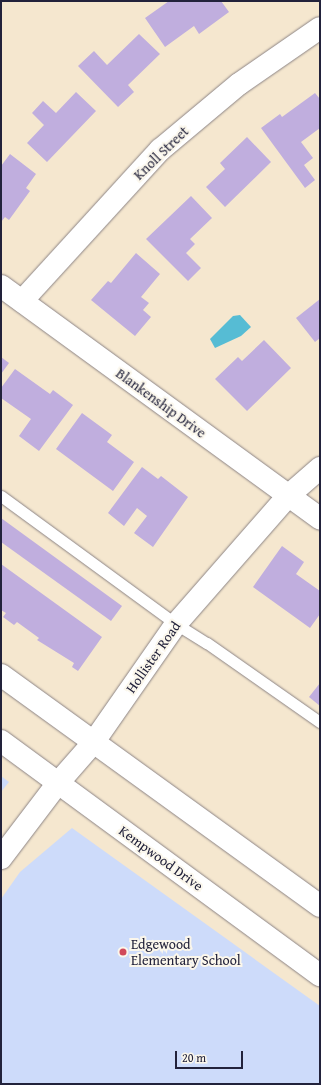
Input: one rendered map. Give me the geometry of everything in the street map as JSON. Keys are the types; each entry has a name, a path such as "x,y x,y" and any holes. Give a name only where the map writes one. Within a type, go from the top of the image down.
{"street":[{"name":"Knoll Street","path":"22,301 160,150 239,84 320,28"},
{"name":"Blankenship Drive","path":"1,286 320,519"},
{"name":"Hollister Road","path":"1,858 58,783 93,743 176,624 288,496 320,468"},
{"path":"1,675 320,906"},
{"name":"Kempwood Drive","path":"1,741 320,975"}],"lane":[{"path":"1,496 176,624 207,643 320,722"}],"shaded area":[{"path":"1,776 9,782 1,792"},
{"name":"Edgewood Elementary School","path":"72,828 320,1006 320,1084 1,1084 1,899 20,872"}],"water":[{"path":"240,315 251,327 241,336 215,348 210,339 233,316"}],"building":[{"path":"169,1 221,1 229,12 199,34 194,26 165,47 145,18"},
{"path":"139,34 160,54 128,85 134,92 118,107 78,66 94,51 107,65"},
{"path":"76,92 96,111 47,162 27,143 44,125 32,113 43,101 56,113"},
{"path":"315,93 320,99 320,128 301,142 313,158 304,165 315,180 305,188 261,128 280,114 282,117"},
{"path":"247,137 271,162 225,207 206,187 225,169 220,163"},
{"path":"10,154 36,174 26,188 30,191 9,220 5,217 1,222 1,166"},
{"path":"191,196 212,218 190,239 195,244 186,253 201,268 188,281 146,239"},
{"path":"136,253 160,274 141,297 149,303 143,310 151,317 135,336 91,300 108,281 111,283"},
{"path":"320,299 320,338 315,342 296,318"},
{"path":"264,340 291,368 247,411 215,379 238,357 242,361"},
{"path":"1,357 9,363 1,374"},
{"path":"15,369 50,394 53,390 73,405 39,451 19,436 31,419 1,398 1,388"},
{"path":"82,413 112,435 107,442 134,462 113,491 56,449"},
{"path":"142,467 158,479 161,476 188,497 153,547 134,533 147,516 137,508 124,526 108,513"},
{"path":"1,518 122,606 111,621 1,542"},
{"path":"282,546 304,562 296,574 320,591 320,614 310,628 253,587"},
{"path":"1,564 102,637 78,671 72,667 74,663 37,640 39,638 17,622 14,625 3,617 6,613 1,610"},
{"path":"320,683 320,706 309,697"}],"place":[{"name":"Edgewood Elementary School","path":"123,952"}]}
